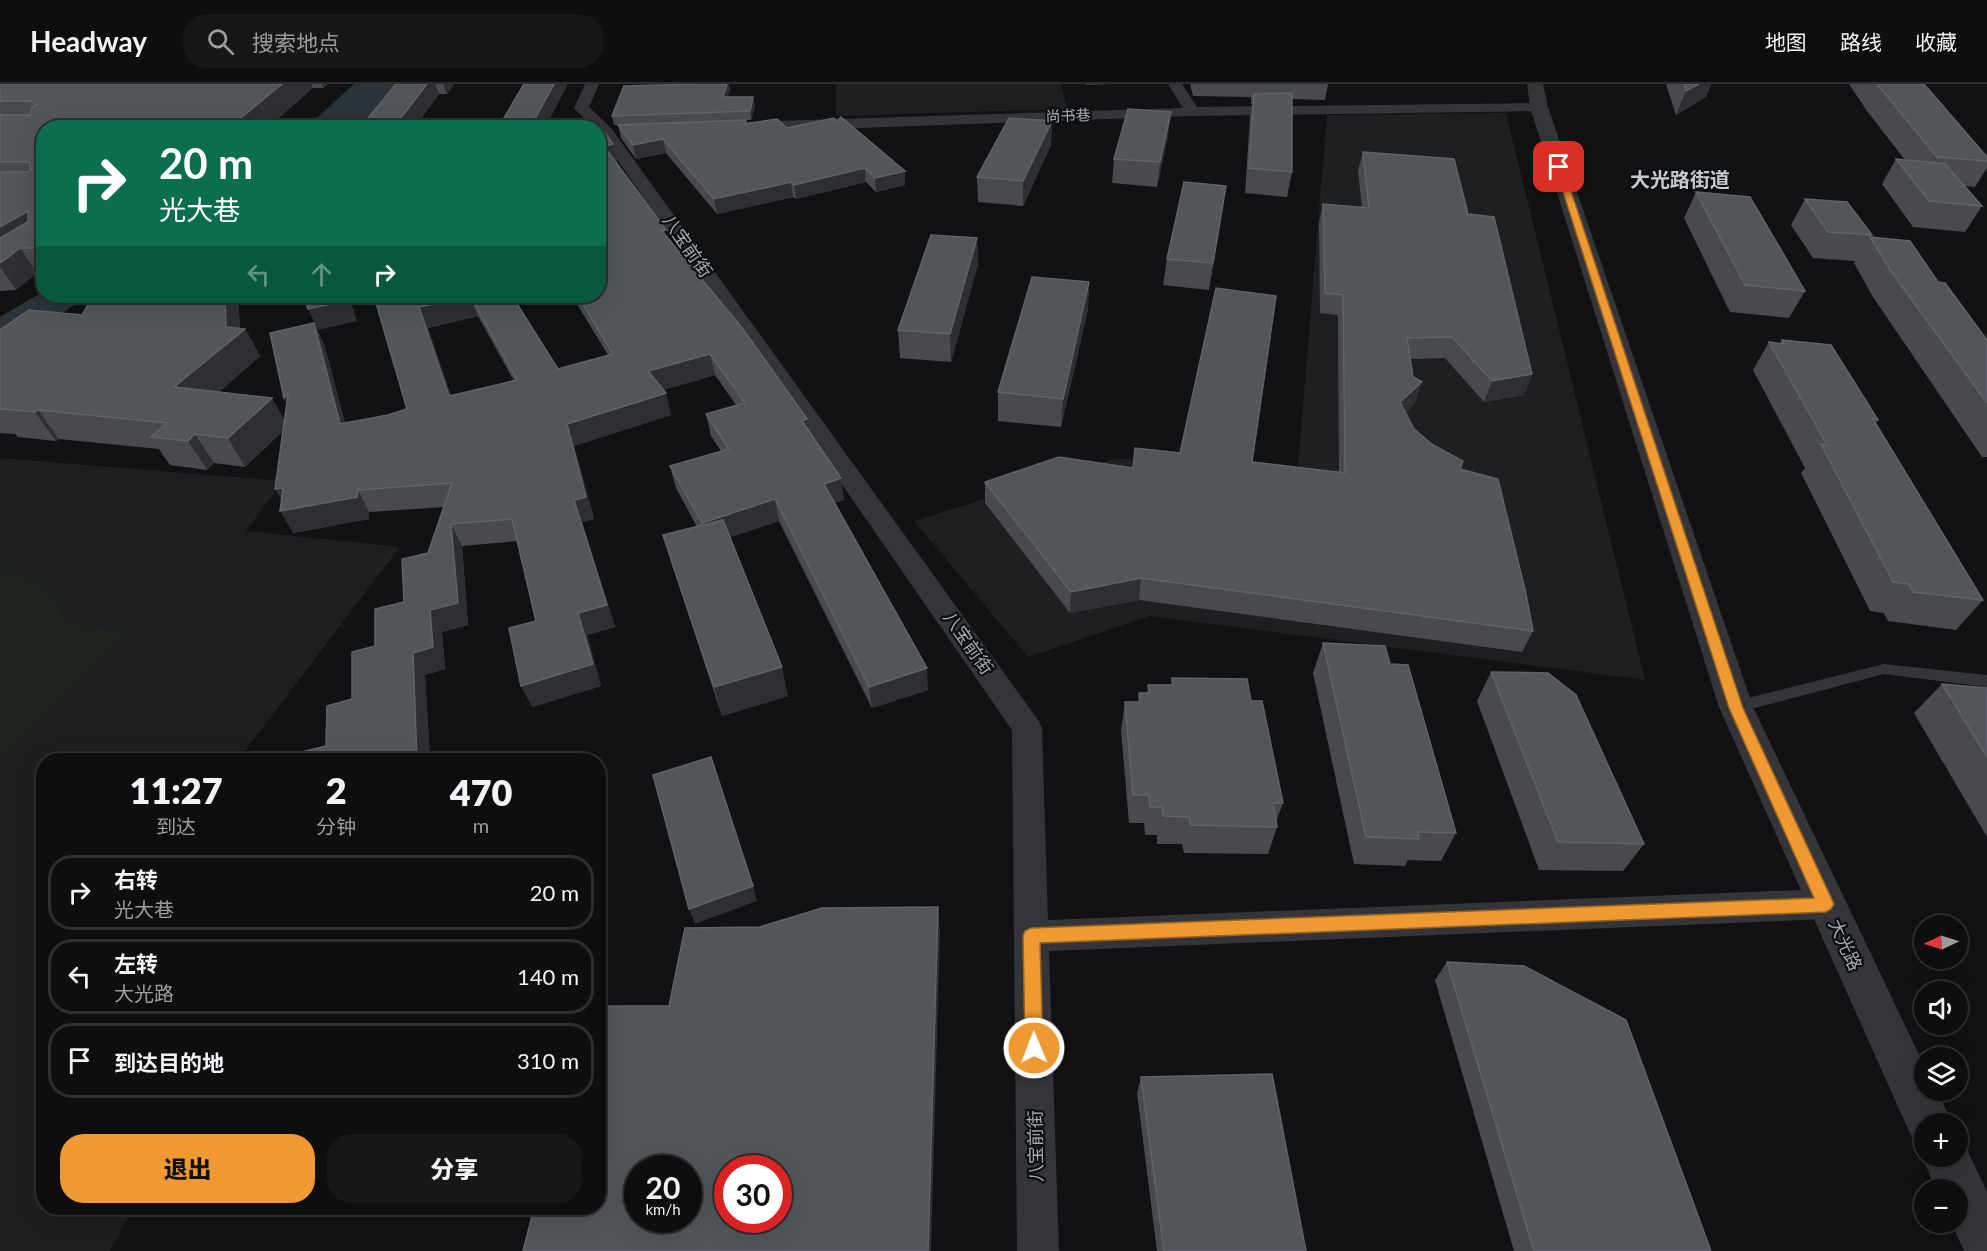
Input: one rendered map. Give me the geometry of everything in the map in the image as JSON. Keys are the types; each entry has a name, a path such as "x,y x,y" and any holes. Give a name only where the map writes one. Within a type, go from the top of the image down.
{"street":[{"name":"八宝前街","path":"592,84 581,108 597,120"},
{"path":"1175,84 1193,112"},
{"name":"尚书巷","path":"726,127 1193,112 1537,95"},
{"name":"大光路","path":"1537,95 1736,708 1924,1113"},
{"name":"八宝前街","path":"612,131 1027,728 1038,1251"},
{"path":"1031,936 1826,904"},
{"path":"1950,1167 1987,1246"}],"lane":[{"path":"1736,708 1884,669 1987,681"}],"shaded area":[{"path":"376,84 429,84 383,120 325,120"},
{"path":"836,84 1061,84 1067,109 836,116"},
{"path":"1506,113 1645,680 1150,616 1028,657 914,521 1116,458 1297,476 1327,115"},
{"path":"0,458 283,481 246,531 400,547 243,753 36,753 36,1215 129,1215 110,1251 0,1251"},
{"path":"0,572 37,580 55,601 65,623 126,631 0,758"}],"building":[{"path":"0,84 282,84 238,120 36,120 36,246 33,248 20,248 0,263 0,238 28,222 28,211 0,227 0,172 28,172 31,170 29,162 0,162 0,115 30,115 32,107 36,105 31,101 0,101"},
{"path":"396,84 427,84 399,120 367,120"},
{"path":"524,84 554,84 534,120 503,120"},
{"path":"727,84 723,97 753,97 750,111 612,116 624,86"},
{"path":"1684,84 1699,84 1686,91"},
{"path":"1877,84 1924,84 1987,157 1987,161 1937,157"},
{"path":"1292,93 1292,172 1249,168 1254,94"},
{"path":"1128,109 1171,112 1160,162 1114,159"},
{"path":"841,117 905,171 875,178 865,168 794,185 791,182 714,199 663,139 633,145 618,125 746,120 745,124 777,119 787,128 834,118 837,121"},
{"path":"1009,118 1052,121 1023,181 977,177"},
{"path":"606,134 613,144 606,146"},
{"path":"606,149 666,230 662,231 743,329 807,419 802,421 841,478 824,484 927,668 869,687 775,499 702,523 670,466 729,449 706,414 745,403 710,354 648,371 666,393 567,424 586,497 574,500 607,605 578,613 593,664 521,686 509,628 536,621 512,519 451,524 458,603 430,610 433,647 413,653 417,753 305,753 305,751 326,746 327,706 352,699 352,652 375,646 375,609 404,602 402,559 428,553 452,483 358,490 357,497 280,511 283,488 275,489 288,394 284,398 270,333 314,323 340,424 407,409 376,303 438,303 419,307 449,396 517,380 474,303 516,303 558,369 613,354 582,303 606,303"},
{"path":"1363,152 1454,159 1468,214 1494,217 1532,374 1492,381 1452,337 1407,338 1413,377 1422,382 1400,402 1414,429 1433,445 1463,461 1460,469 1498,479 1533,631 1141,578 1071,592 985,482 1059,457 1133,468 1135,448 1180,453 1216,288 1276,296 1252,462 1345,473 1343,295 1325,293 1323,204 1369,208"},
{"path":"1896,159 1945,164 1982,206 1929,201"},
{"path":"1184,182 1226,186 1213,263 1167,259"},
{"path":"1696,192 1750,197 1805,291 1745,285"},
{"path":"1805,199 1847,202 1872,235 1828,232"},
{"path":"931,235 977,238 950,334 898,330"},
{"path":"1870,237 1910,241 1938,282 1945,283 1987,340 1987,403 1890,270"},
{"path":"1032,277 1089,282 1063,399 998,392"},
{"path":"89,303 225,303 226,327 245,329 174,387 272,398 228,438 195,434 188,441 151,437 167,423 38,410 35,412 0,409 0,330 29,310 82,315"},
{"path":"306,303 335,303 308,309"},
{"path":"1782,340 1831,345 1878,420 1873,419 1983,600 1913,592 1909,584 1893,582 1821,444 1827,445 1769,342 1784,344"},
{"path":"723,520 782,667 714,687 663,535"},
{"path":"1323,643 1385,646 1390,664 1408,665 1456,833 1418,832 1419,839 1366,837"},
{"path":"1491,672 1548,673 1576,695 1644,844 1558,842"},
{"path":"1172,678 1247,679 1251,701 1262,701 1283,803 1273,803 1277,827 1190,825 1189,817 1163,816 1162,807 1150,807 1149,795 1133,795 1125,702 1140,702 1139,693 1150,693 1148,685 1173,685"},
{"path":"1942,684 1987,688 1987,757"},
{"path":"711,757 753,886 689,909 653,775"},
{"path":"938,907 928,1251 523,1251 532,1215 606,1215 606,1006 669,1006 685,928 760,927 822,908"},
{"path":"1447,962 1524,966 1626,1020 1711,1251 1534,1251"},
{"path":"1272,1074 1306,1251 1164,1251 1141,1077"}],"waterway":[{"path":"330,120 371,84"},
{"path":"0,334 51,303"}],"district":[{"name":"大光路街道","path":"1680,180"}],"route":[{"path":"1034,1048 1031,936 1826,904 1736,708 1559,167"}]}
